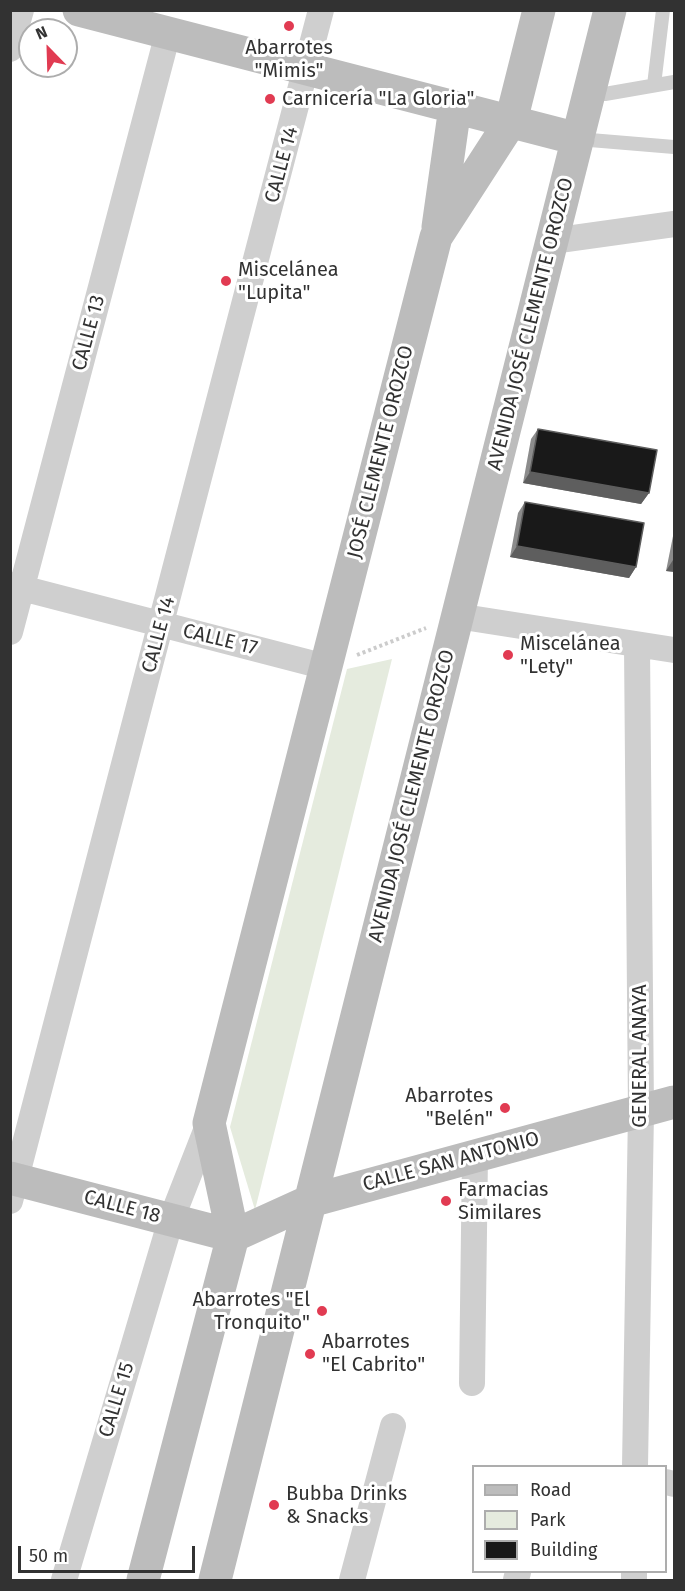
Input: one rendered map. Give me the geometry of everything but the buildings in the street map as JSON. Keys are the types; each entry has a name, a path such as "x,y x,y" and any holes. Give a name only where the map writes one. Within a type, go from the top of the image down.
{"street":[{"path":"10,49 21,10"},
{"path":"79,10 132,17 168,33 578,139"},
{"name":"CALLE 14","path":"12,1186 321,10"},
{"path":"511,121 539,10"},
{"name":"AVENIDA JOSÉ CLEMENTE OROZCO","path":"215,1581 610,10"},
{"name":"CALLE 13","path":"10,632 16,587 168,33"},
{"name":"JOSÉ CLEMENTE OROZCO","path":"326,667 436,237 455,107"},
{"name":"JOSÉ CLEMENTE OROZCO","path":"436,237 511,121"},
{"path":"552,241 675,224"},
{"name":"CALLE 17","path":"16,587 326,667"},
{"path":"457,616 637,646 675,650"},
{"name":"GENERAL ANAYA","path":"635,1465 640,1112 637,646"},
{"path":"171,1220 209,1123 326,667"},
{"name":"CALLE SAN ANTONIO","path":"233,1236 310,1201 675,1102"},
{"path":"143,1581 233,1236 209,1123"},
{"path":"472,1383 475,1155"},
{"name":"CALLE 18","path":"12,1186 171,1220 233,1236"},
{"name":"CALLE 15","path":"64,1581 171,1220"},
{"path":"352,1581 393,1426"}],"lane":[{"path":"654,85 663,10"},
{"path":"590,89 605,94 675,82"},
{"path":"578,139 675,147"}],"path":[{"path":"326,667 457,616"}],"green space":[{"path":"392,659 255,1210 230,1127 347,669"}],"place":[{"name":"Abarrotes \"Mimis\"","path":"289,26"},
{"name":"Carnicería \"La Gloria\"","path":"270,99"},
{"name":"Miscelánea \"Lupita\"","path":"226,281"},
{"name":"Miscelánea \"Lety\"","path":"508,655"},
{"name":"Abarrotes \"Belén\"","path":"505,1108"},
{"name":"Farmacias Similares","path":"446,1201"},
{"name":"Abarrotes \"El Tronquito\"","path":"322,1311"},
{"name":"Abarrotes \"El Cabrito\"","path":"310,1354"},
{"name":"Bubba Drinks & Snacks","path":"274,1505"}]}
